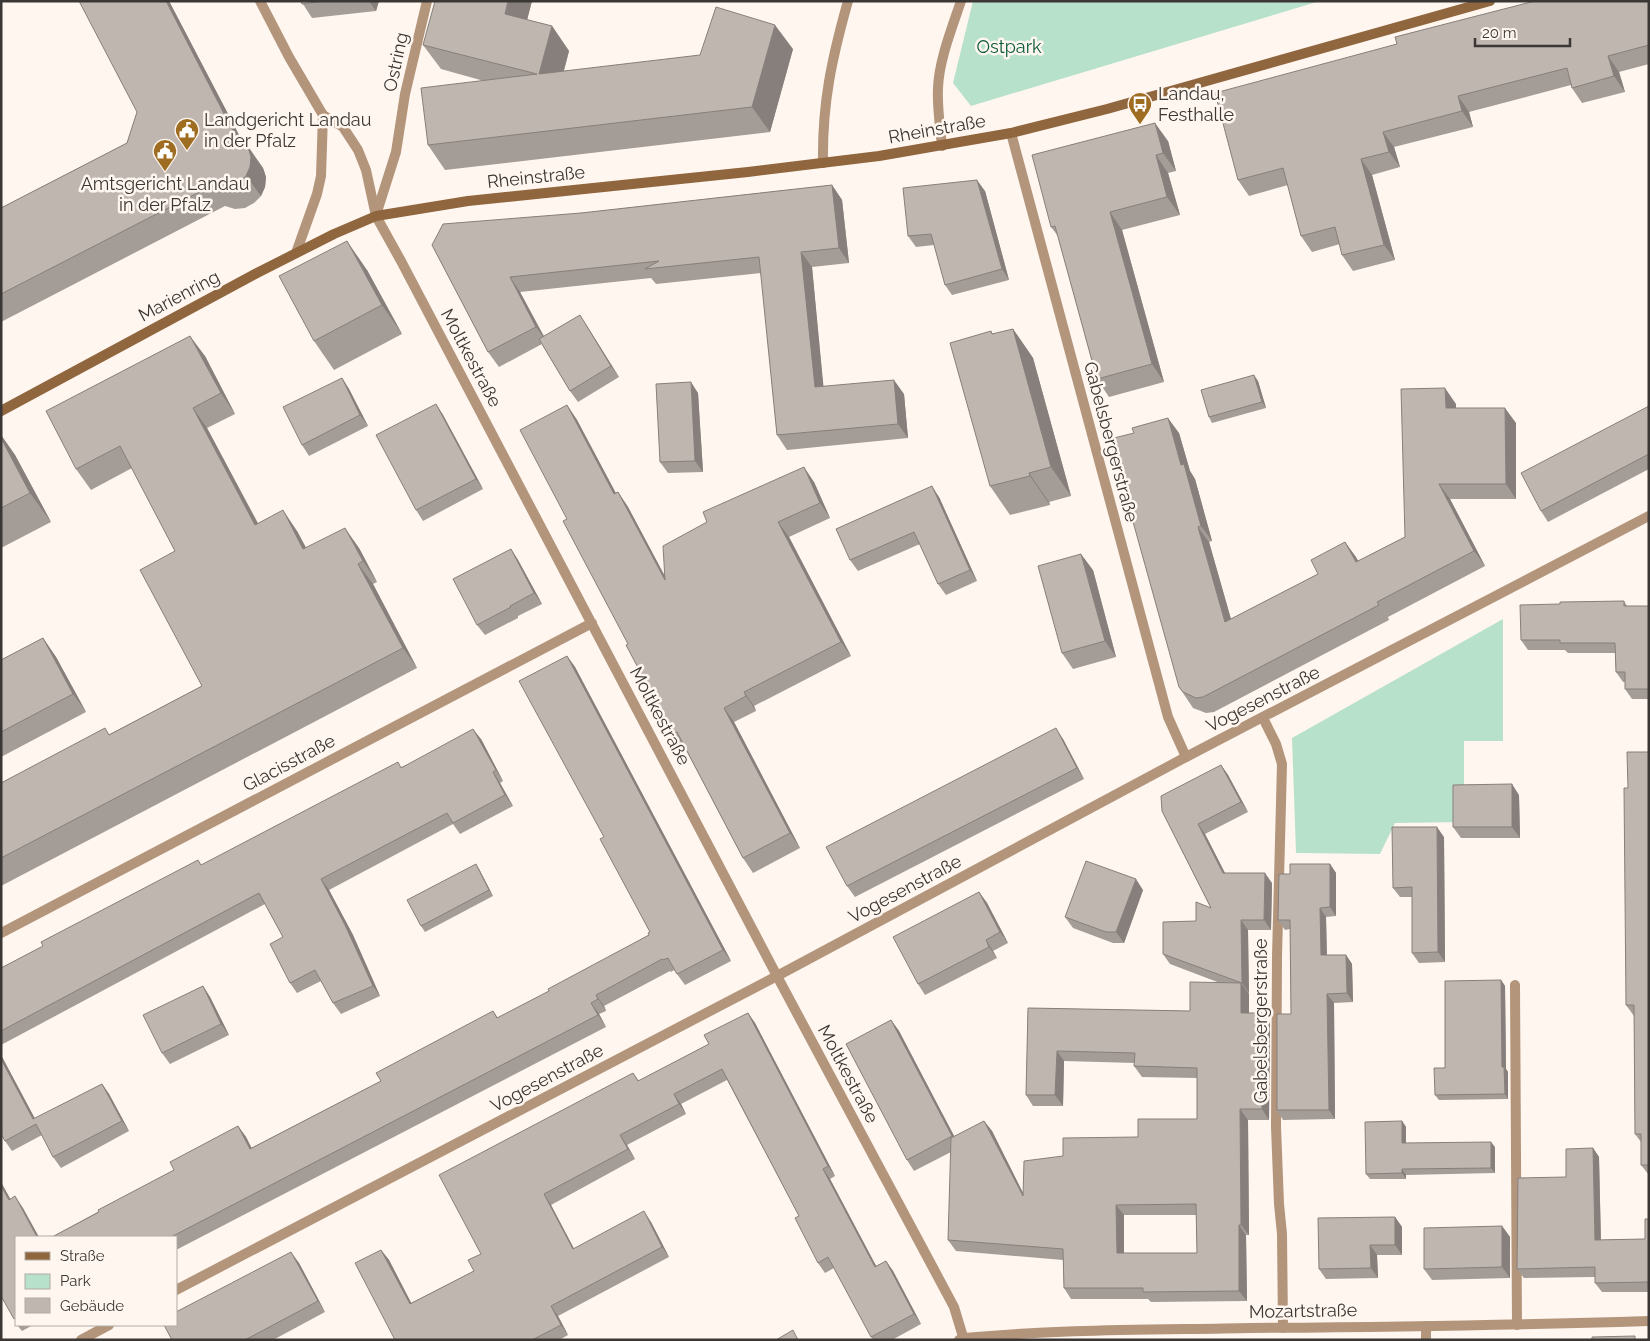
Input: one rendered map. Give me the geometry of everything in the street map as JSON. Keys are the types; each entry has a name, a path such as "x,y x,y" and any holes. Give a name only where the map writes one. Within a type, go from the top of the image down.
{"main road":[{"name":"Rheinstraße","path":"376,216 485,199 823,163 942,146 1011,133 1136,102 1490,1"},
{"name":"Marienring","path":"1,411 296,253 376,216"}],"street":[{"name":"Moltkestraße","path":"260,1 322,115 343,127 358,150 366,170 376,216 954,1307 962,1339"},
{"name":"Ostring","path":"376,216 396,152 405,94 427,1"},
{"path":"823,163 824,116 827,88 848,1"},
{"path":"942,146 938,112 938,86 944,55 961,1"},
{"path":"296,253 317,194 321,176 322,115"},
{"name":"Gabelsbergerstraße","path":"1011,133 1168,717 1186,757"},
{"name":"Vogesenstraße","path":"178,1289 777,976 1186,757 1649,516"},
{"name":"Glacisstraße","path":"1,933 592,623"},
{"name":"Gabelsbergerstraße","path":"1262,718 1276,744 1282,764 1277,956 1276,1127 1282,1234 1283,1328"},
{"path":"1515,985 1517,1325"},
{"name":"Mozartstraße","path":"962,1339 999,1334 1116,1330 1517,1325 1649,1321"},
{"path":"81,1340 107,1326"},
{"path":"1426,1326 1426,1340"}],"green space":[{"name":"Ostpark","path":"973,1 1320,1 971,106 953,83"},
{"path":"1503,619 1503,741 1464,741 1464,822 1395,823 1380,854 1296,853 1292,738"}],"building":[{"path":"79,1 166,1 234,133 243,139 248,147 251,157 250,167 246,176 230,187 220,188 211,186 1,294 1,208 127,143 137,112"},
{"path":"301,1 323,1 302,4"},
{"path":"435,1 508,1 505,14 552,26 539,74 700,55 716,7 775,25 752,107 428,145 421,88 537,74 423,45"},
{"path":"1535,1 1649,1 1649,45 1608,56 1614,76 1572,88 1567,68 1458,96 1462,111 1383,132 1389,152 1361,159 1384,245 1342,255 1335,227 1301,236 1283,168 1238,180 1215,93 1397,44 1395,37"},
{"path":"1155,123 1163,153 1156,155 1167,197 1110,212 1152,364 1097,379 1055,226 1051,227 1032,155"},
{"path":"977,180 1002,269 945,285 931,234 908,236 903,188"},
{"path":"832,185 839,248 801,252 815,387 894,380 898,424 777,435 759,257 645,269 659,261 510,277 536,327 488,352 432,245 443,224 581,213"},
{"path":"347,241 382,305 314,341 279,276"},
{"path":"580,315 611,366 570,391 539,339"},
{"path":"1013,329 1051,467 1029,473 1030,476 990,486 950,343 991,331 992,334"},
{"path":"190,336 221,393 193,408 255,525 283,510 303,549 345,528 363,561 358,564 403,648 1,858 1,783 105,728 109,735 202,686 140,570 175,551 120,446 76,469 46,411"},
{"path":"1254,375 1262,402 1209,417 1201,390"},
{"path":"342,378 360,415 302,445 283,407"},
{"path":"691,382 695,461 660,462 656,384"},
{"path":"1445,388 1446,408 1505,408 1506,484 1439,484 1474,551 1377,602 1379,605 1203,697 1196,698 1183,692 1179,687 1110,439 1134,433 1132,428 1168,418 1181,465 1184,464 1201,526 1198,527 1225,622 1318,574 1311,560 1345,542 1356,562 1405,537 1401,389"},
{"path":"436,404 476,479 416,510 376,435"},
{"path":"567,405 614,494 618,492 665,580 663,546 707,522 703,512 804,467 820,503 778,522 841,642 744,692 746,696 724,708 790,833 743,858 677,732 673,734 626,645 628,644 563,521 567,519 520,430"},
{"path":"1649,406 1649,454 1541,511 1521,473"},
{"path":"1,438 30,493 1,508"},
{"path":"932,486 970,570 938,584 914,532 850,560 836,529"},
{"path":"511,549 534,593 477,625 453,579"},
{"path":"1081,554 1105,641 1062,653 1038,566"},
{"path":"1624,601 1624,606 1649,606 1649,689 1625,689 1625,672 1616,672 1615,643 1560,643 1560,640 1521,640 1520,605"},
{"path":"43,638 73,694 1,732 1,660"},
{"path":"567,656 723,950 677,974 668,958 662,959 596,995 598,999 591,1003 598,1015 173,1236 54,1236 99,1212 98,1210 174,1170 170,1162 238,1126 250,1149 381,1081 376,1073 493,1011 497,1018 649,935 648,933 650,932 600,839 604,837 519,681"},
{"path":"1056,728 1077,768 847,886 826,847"},
{"path":"473,729 496,770 493,772 505,795 453,823 447,813 321,879 373,986 333,1003 315,970 290,983 270,944 283,937 259,893 1,1031 1,968 43,946 41,942 198,860 201,865 398,762 401,768"},
{"path":"1627,752 1649,752 1649,1165 1641,1165 1641,1134 1635,1134 1634,1005 1626,1005 1624,788 1628,788"},
{"path":"1221,765 1241,802 1198,824 1223,873 1265,873 1264,920 1241,920 1242,983 1163,954 1163,922 1196,921 1196,902 1211,908 1162,811 1161,796"},
{"path":"1512,784 1512,827 1453,827 1453,785"},
{"path":"1392,827 1437,827 1438,952 1412,953 1412,887 1393,888"},
{"path":"1086,861 1136,879 1116,932 1106,932 1065,917"},
{"path":"476,864 489,890 421,926 407,900"},
{"path":"1290,864 1330,864 1330,907 1320,908 1321,955 1346,955 1347,993 1327,994 1329,1110 1277,1110 1277,1014 1291,1014 1290,920 1278,920 1279,874 1290,874"},
{"path":"979,892 1000,932 986,940 989,947 918,984 893,937"},
{"path":"1501,980 1502,1067 1504,1067 1505,1094 1435,1095 1434,1068 1445,1068 1445,981"},
{"path":"1190,982 1241,983 1241,1013 1262,1013 1262,1109 1240,1109 1241,1225 1239,1225 1239,1291 1143,1292 1143,1288 1064,1288 1063,1249 948,1240 951,1138 984,1121 1023,1196 1024,1161 1063,1156 1063,1138 1138,1137 1138,1119 1197,1119 1197,1068 1134,1066 1135,1053 1057,1051 1055,1095 1026,1095 1028,1008 1190,1011","holes":["1196,1204 1197,1253 1117,1253 1116,1205"]},
{"path":"203,986 221,1024 162,1053 143,1015"},
{"path":"748,1013 828,1166 823,1169 875,1267 886,1261 914,1314 871,1337 828,1257 818,1263 795,1218 799,1216 722,1069 674,1094 679,1104 620,1135 628,1149 544,1194 573,1249 644,1211 662,1247 551,1306 561,1325 532,1340 395,1340 355,1263 381,1250 410,1304 474,1271 468,1260 481,1254 439,1175 633,1073 638,1081 709,1044 704,1035"},
{"path":"891,1020 952,1136 907,1160 846,1044"},
{"path":"1,1059 33,1119 102,1084 122,1121 53,1157 36,1124 5,1141 1,1134"},
{"path":"1402,1121 1402,1143 1491,1142 1491,1168 1402,1169 1402,1173 1366,1174 1365,1122"},
{"path":"1593,1148 1595,1240 1645,1239 1645,1219 1649,1219 1649,1282 1595,1283 1595,1267 1517,1269 1518,1178 1566,1177 1566,1149"},
{"path":"1,1186 9,1200 15,1196 36,1236 15,1236 15,1318 1,1296"},
{"path":"1395,1217 1395,1245 1370,1245 1371,1268 1319,1269 1318,1218"},
{"path":"1502,1226 1502,1267 1424,1269 1424,1228"},
{"path":"291,1252 318,1301 245,1340 172,1340 165,1326 178,1326 178,1311"},
{"path":"793,1330 798,1340 776,1340"},
{"path":"1635,1336 1635,1340 1592,1340 1592,1337"}],"place":[{"name":"Landau, Festhalle","path":"1140,125"},
{"name":"Landgericht Landau in der Pfalz","path":"187,151"},
{"name":"Amtsgericht Landau in der Pfalz","path":"165,172"}]}
